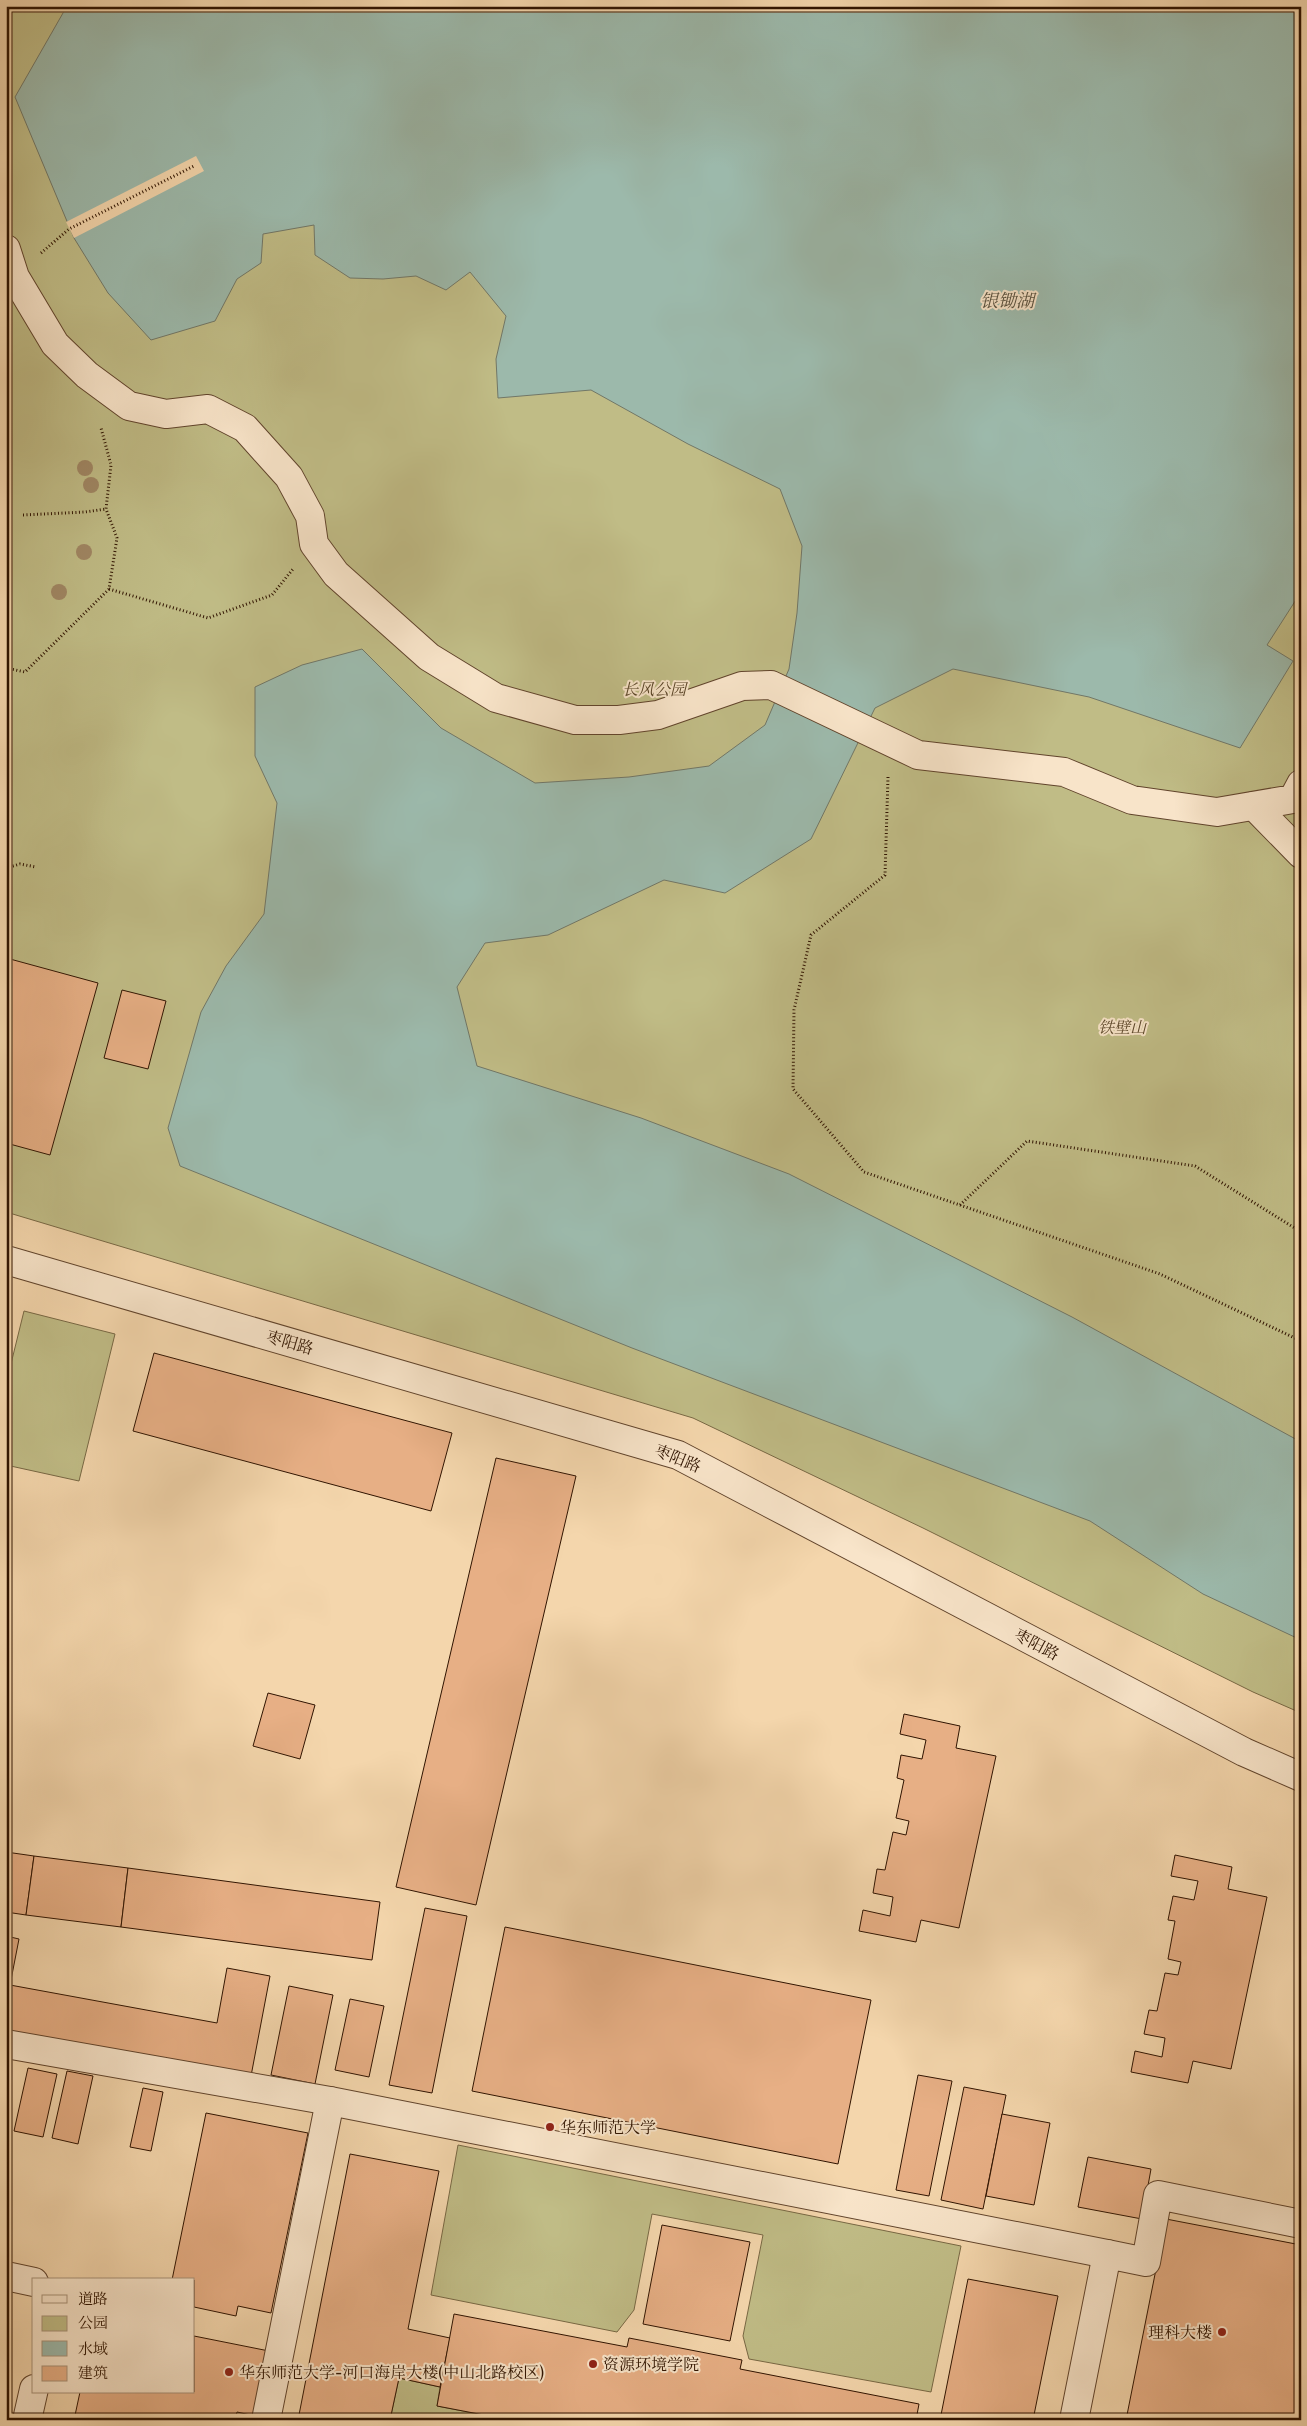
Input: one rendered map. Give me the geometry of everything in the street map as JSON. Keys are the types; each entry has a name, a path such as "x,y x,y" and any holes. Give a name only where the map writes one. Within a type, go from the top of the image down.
{"street":[{"path":"6,249 15,277 56,344 87,374 129,406 166,414 208,409 245,428 289,477 310,516 314,544 336,574 429,657 496,698 574,720 619,720 658,715 742,686 771,685 918,755 1064,772 1132,800 1216,812 1292,799 1301,784"},
{"path":"1254,806 1301,854"},
{"name":"枣阳路","path":"6,1260 678,1455 1244,1752 1301,1776"},
{"path":"6,2044 330,2101 1146,2262 1158,2195 1301,2224"},
{"path":"266,2420 330,2101"},
{"path":"1074,2420 1107,2254"},
{"path":"6,2276 32,2282"},
{"path":"27,2420 33,2394"}],"path":[{"path":"69,229 194,166"},
{"path":"6,668 25,672 109,589 117,538 106,508 111,465 87,374"},
{"path":"23,515 85,512 106,508"},
{"path":"109,589 208,618 272,595 314,544"},
{"path":"881,737 885,875 811,935 794,1010 793,1089 864,1172 1160,1274 1301,1341"},
{"path":"6,868 20,864 36,867"},
{"path":"960,1205 1027,1141 1195,1166 1301,1232"}],"green space":[{"name":"长风公园","path":"6,6 1301,6 1301,1713 1253,1692 923,1528 693,1418 6,1212"},
{"path":"24,1311 115,1334 79,1481 6,1465 6,1384"},
{"path":"458,2145 961,2246 931,2392 749,2359 743,2336 763,2235 652,2214 634,2310 617,2332 431,2295"},
{"path":"399,2378 440,2387 437,2406 510,2420 390,2420"}],"water":[{"name":"银锄湖","path":"67,6 1301,6 1301,592 1267,645 1293,661 1240,748 1089,697 953,669 875,708 811,839 725,893 664,880 548,935 485,943 457,987 477,1066 641,1118 789,1174 1072,1317 1301,1442 1301,1640 1203,1594 1090,1521 632,1348 180,1166 168,1128 201,1012 226,966 264,914 277,803 255,756 255,687 302,665 362,649 441,728 535,783 629,777 709,766 765,725 789,669 797,613 802,546 780,489 688,444 591,390 498,398 496,359 506,316 470,272 446,290 416,276 383,279 350,278 315,255 314,225 263,234 261,263 237,279 215,321 151,340 108,293 74,238 15,97"}],"pier":[{"path":"196,156 204,171 74,238 66,222"}],"building":[{"path":"10,959 98,983 50,1155 6,1143 6,973"},
{"path":"122,990 166,1001 148,1069 104,1058"},
{"path":"154,1353 452,1433 431,1511 133,1431"},
{"path":"496,1458 576,1476 476,1905 396,1887"},
{"path":"268,1693 315,1705 300,1759 253,1746"},
{"path":"904,1714 960,1726 956,1748 996,1756 959,1928 921,1920 916,1942 859,1931 863,1910 890,1916 893,1897 873,1893 877,1869 885,1870 893,1832 906,1835 909,1821 896,1818 904,1780 897,1778 901,1755 922,1759 926,1740 900,1734"},
{"path":"6,1852 34,1856 26,1915 6,1912"},
{"path":"1175,1855 1232,1867 1228,1889 1267,1897 1231,2069 1193,2061 1188,2083 1131,2072 1135,2051 1162,2057 1165,2038 1144,2034 1149,2010 1157,2011 1165,1973 1178,1975 1181,1962 1168,1959 1175,1921 1168,1920 1173,1896 1194,1900 1198,1881 1171,1876"},
{"path":"34,1856 128,1868 121,1927 26,1915"},
{"path":"128,1868 380,1902 372,1960 121,1927"},
{"path":"425,1908 467,1916 432,2093 389,2085"},
{"path":"505,1927 871,2000 838,2164 472,2091"},
{"path":"6,1936 19,1939 10,1985 217,2023 227,1968 270,1976 251,2076 6,2030"},
{"path":"289,1986 333,1995 315,2084 271,2075"},
{"path":"350,1999 384,2006 369,2077 335,2070"},
{"path":"28,2068 57,2074 43,2137 14,2131"},
{"path":"67,2071 93,2076 78,2144 52,2138"},
{"path":"918,2075 952,2081 929,2196 896,2190"},
{"path":"964,2087 1006,2095 983,2209 941,2200"},
{"path":"143,2088 163,2092 151,2151 130,2147"},
{"path":"206,2113 308,2133 271,2313 238,2306 236,2316 195,2307 195,2278 172,2278"},
{"path":"1002,2114 1050,2123 1034,2205 986,2196"},
{"path":"350,2154 439,2171 408,2329 450,2338 440,2387 399,2378 390,2420 298,2420"},
{"path":"1088,2157 1151,2169 1142,2219 1078,2207"},
{"name":"理科大楼","path":"1166,2219 1301,2245 1301,2420 1126,2420"},
{"path":"662,2225 750,2242 730,2341 643,2324"},
{"path":"968,2279 1058,2296 1033,2420 940,2420"},
{"name":"资源环境学院","path":"454,2314 627,2347 629,2338 742,2360 740,2369 919,2404 916,2420 510,2420 437,2406"},
{"name":"华东师范大学-河口海岸大楼(中山北路校区)","path":"195,2336 269,2351 255,2416 237,2412 235,2420 74,2420 80,2394 195,2394"}],"place":[{"name":"华东师范大学","path":"550,2127"},
{"name":"理科大楼","path":"1222,2332"},
{"name":"资源环境学院","path":"593,2364"},
{"name":"华东师范大学-河口海岸大楼(中山北路校区)","path":"229,2372"}],"park label":[{"name":"铁壁山","path":"1122,1027"}]}
